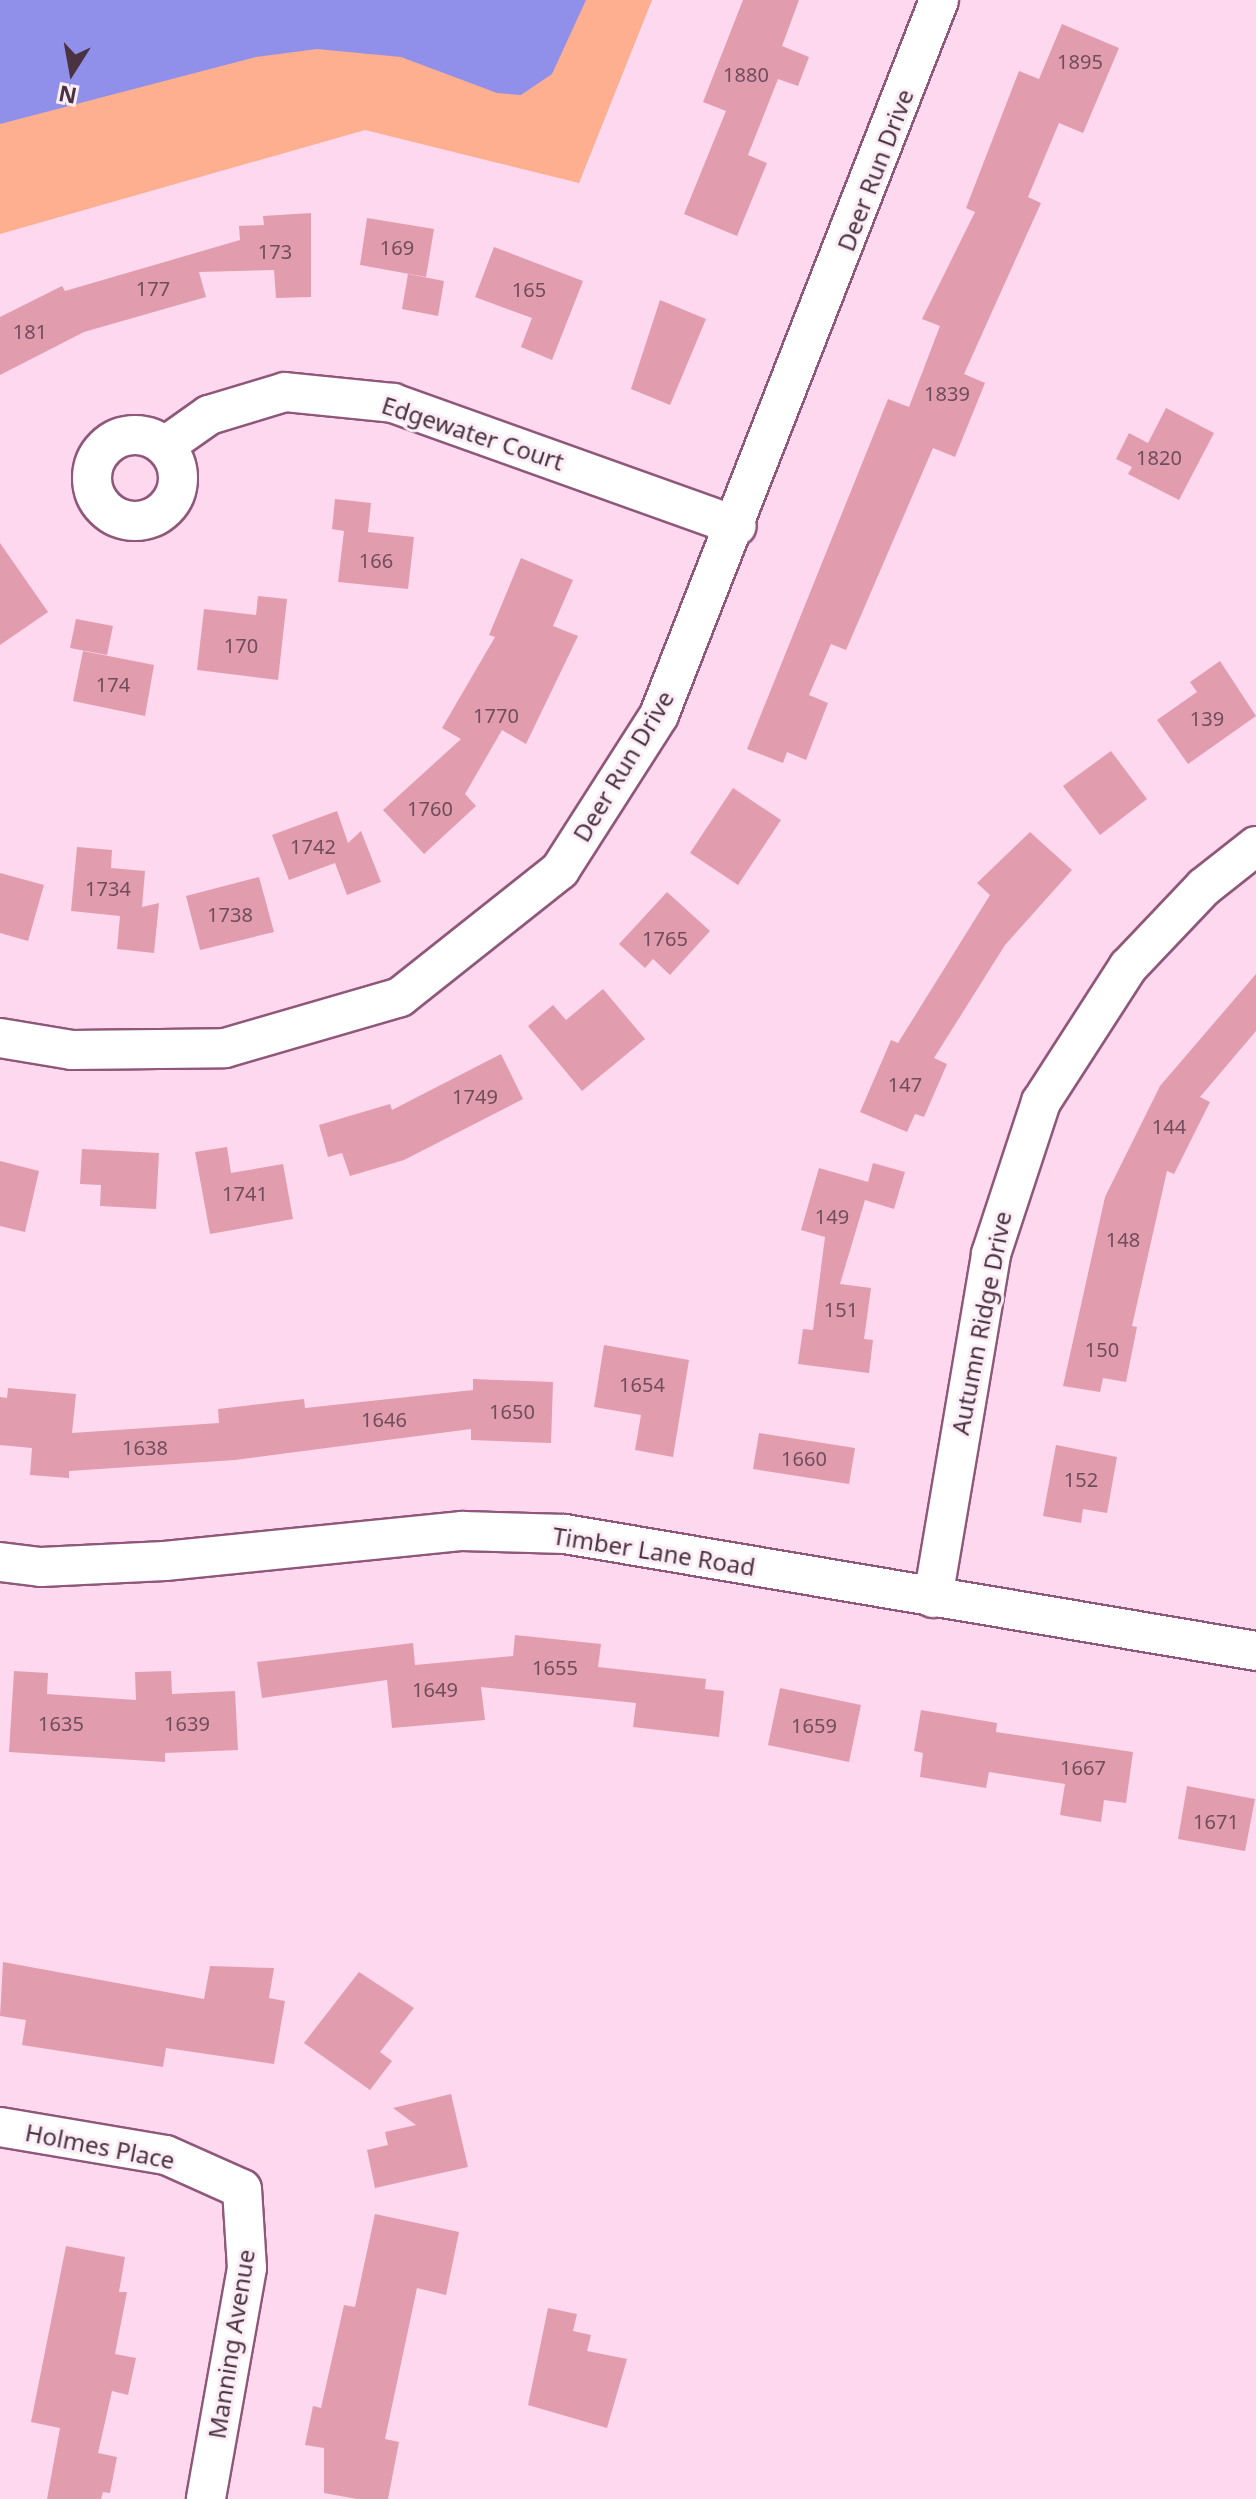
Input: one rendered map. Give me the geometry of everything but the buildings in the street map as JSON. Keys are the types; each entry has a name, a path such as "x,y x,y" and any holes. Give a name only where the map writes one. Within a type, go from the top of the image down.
{"street":[{"name":"Deer Run Drive","path":"0,1038 72,1050 225,1048 400,997 560,870 659,715 737,526 939,0"},
{"name":"Edgewater Court","path":"165,446 209,415 285,392 393,403 737,526"},
{"name":"Autumn Ridge Drive","path":"933,1598 991,1254 1041,1102 1128,967 1180,910 1256,846"},
{"name":"Timber Lane Road","path":"0,1562 41,1567 165,1561 462,1531 565,1534 1256,1651"},
{"name":"Holmes Place","path":"0,2127 166,2155 242,2189"},
{"name":"Manning Avenue","path":"206,2499 247,2268 242,2189"}],"shaded area":[{"path":"0,0 652,0 579,183 365,130 0,234"},
{"path":"0,0 586,0 552,74 521,95 497,93 401,57 317,49 256,57 0,124"}]}
